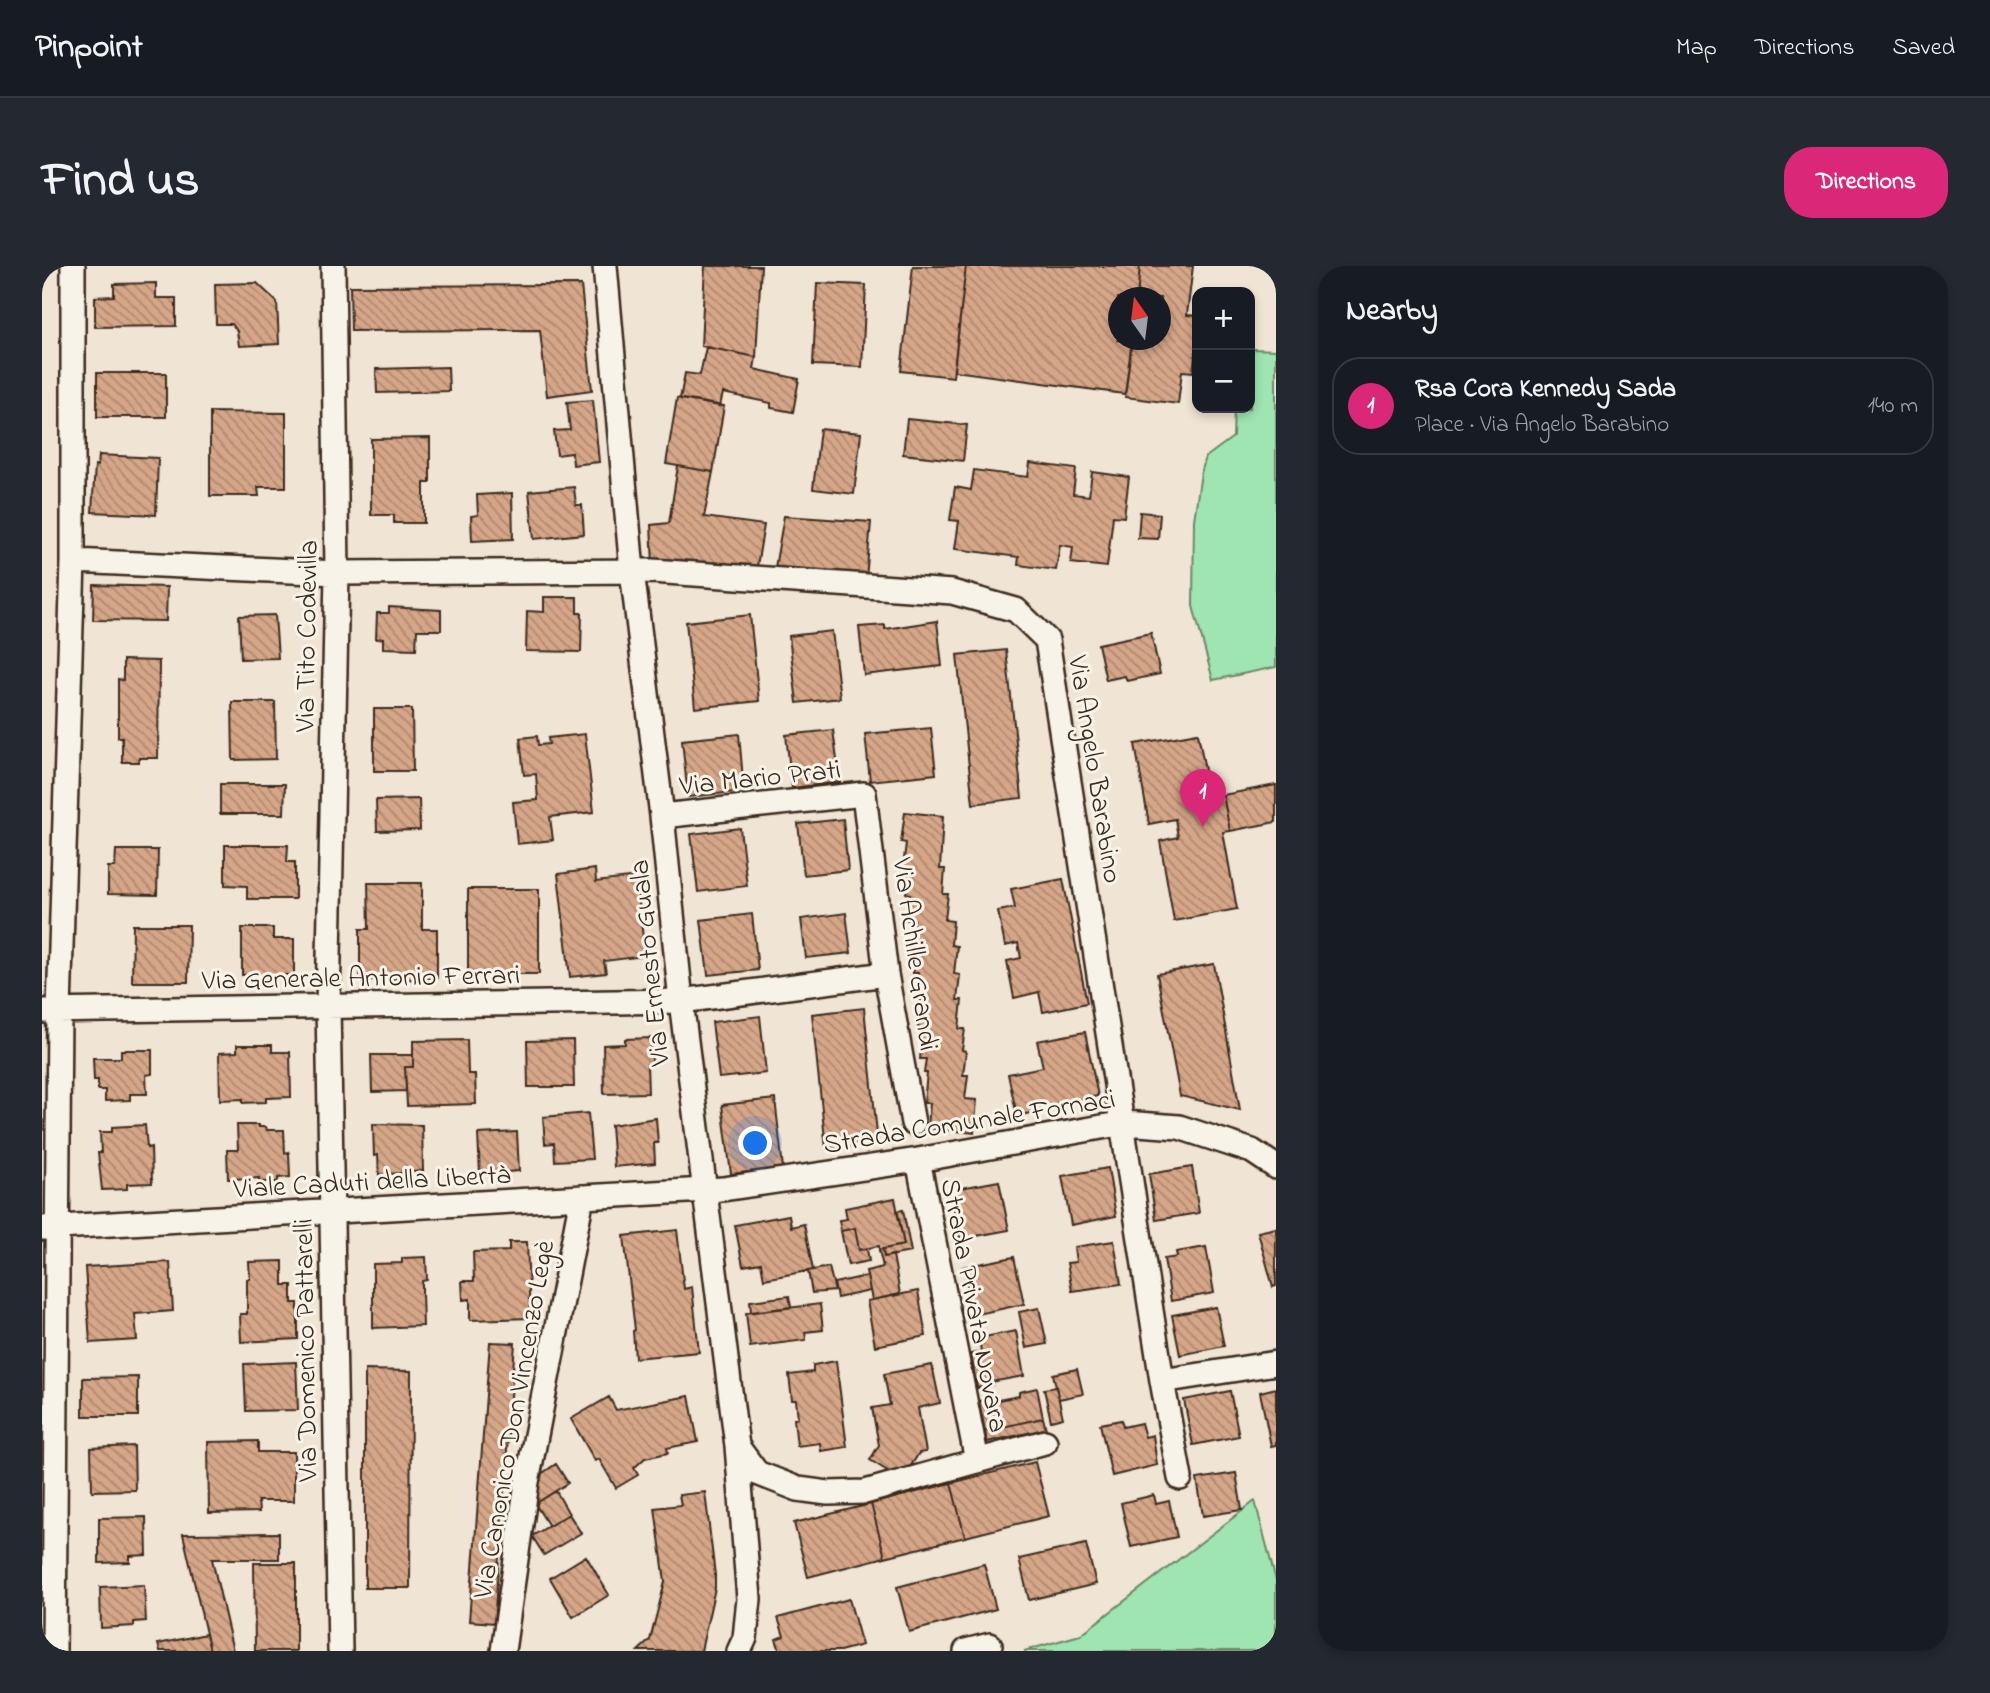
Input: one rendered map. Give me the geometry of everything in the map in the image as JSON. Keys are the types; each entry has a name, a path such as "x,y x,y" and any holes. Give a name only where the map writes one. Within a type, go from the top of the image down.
{"street":[{"path":"54,1651 51,1011 73,561 73,266"},
{"name":"Via Tito Codevilla","path":"328,1006 337,573 333,266"},
{"name":"Via Ernesto Guala","path":"605,266 632,571 681,1000 737,1446 749,1599 745,1638 739,1651"},
{"name":"Via Angelo Barabino","path":"73,561 337,573 632,571 952,592 1016,610 1047,640 1162,1381 1180,1478"},
{"name":"Via Mario Prati","path":"662,816 864,794"},
{"name":"Via Achille Grandi","path":"864,794 886,974 913,1123"},
{"name":"Via Generale Antonio Ferrari","path":"51,1011 681,1000 886,974"},
{"name":"Via Domenico Pattarelli","path":"328,1006 340,1651"},
{"name":"Strada Comunale Fornaci","path":"705,1191 918,1160 1124,1123 1178,1127 1252,1151 1276,1167"},
{"name":"Strada Privata Novara","path":"918,1160 977,1461"},
{"name":"Viale Caduti della Libertà","path":"50,1227 705,1191"},
{"name":"Via Canonico Don Vincenzo Legè","path":"503,1651 527,1482 582,1198"},
{"path":"1162,1381 1276,1363"},
{"name":"Strada Privata Novara","path":"737,1446 757,1473 798,1489 828,1493 865,1492 1045,1442"},
{"path":"966,1651 990,1645"}],"green space":[{"path":"1255,349 1276,350 1276,667 1213,680 1193,606 1194,520 1206,457 1233,437 1234,413 1255,413"},
{"path":"1255,1501 1276,1581 1276,1651 1024,1651 1080,1635"}],"building":[{"path":"705,266 761,266 756,357 701,346"},
{"path":"913,266 966,266 953,377 901,371"},
{"path":"966,266 1140,266 1138,287 1108,287 1108,350 1131,350 1125,394 954,371"},
{"path":"1140,266 1193,266 1187,315 1192,316 1192,372 1182,371 1178,404 1125,397 1131,350 1171,350 1171,287 1138,287"},
{"path":"156,283 156,298 176,298 176,326 95,327 95,297 114,296 114,284"},
{"path":"257,283 277,302 279,344 239,346 237,331 232,324 216,324 215,284"},
{"path":"817,283 866,285 862,367 813,365"},
{"path":"581,285 592,390 547,396 540,330 351,331 350,286"},
{"path":"706,347 756,357 754,369 799,379 793,412 771,408 771,403 723,393 720,406 680,399 685,373 700,375"},
{"path":"448,367 449,391 377,393 376,369"},
{"path":"97,373 166,373 166,417 97,417"},
{"path":"677,398 724,406 713,472 666,464"},
{"path":"593,400 599,462 573,465 572,453 557,455 554,431 570,430 567,402"},
{"path":"210,412 286,413 286,487 258,487 259,496 210,496"},
{"path":"907,419 967,425 963,461 903,454"},
{"path":"820,429 861,433 854,494 813,489"},
{"path":"430,438 430,483 424,483 424,523 394,523 394,515 371,515 371,439"},
{"path":"99,455 158,458 156,515 92,512 95,465 98,466"},
{"path":"1030,463 1076,469 1073,494 1089,496 1092,472 1129,477 1124,517 1113,516 1107,567 1071,563 1073,547 1060,545 1056,570 1018,565 1019,557 955,549 959,521 950,520 955,487 971,490 974,470 1028,477"},
{"path":"678,466 713,472 704,517 764,525 756,572 653,564 651,525 669,523"},
{"path":"574,487 576,505 582,505 584,534 534,539 529,491"},
{"path":"512,493 513,539 472,541 471,516 478,515 477,495"},
{"path":"1140,512 1160,514 1158,539 1138,538"},
{"path":"784,516 871,522 866,579 774,573"},
{"path":"94,585 167,587 166,621 93,620"},
{"path":"544,597 577,597 577,613 582,613 581,652 526,651 527,611 544,612"},
{"path":"389,607 441,610 441,630 417,630 416,649 383,648 383,638 376,639 377,613 389,613"},
{"path":"275,615 278,658 241,659 239,616"},
{"path":"750,615 759,701 695,708 686,622"},
{"path":"937,621 942,666 864,675 859,627 885,625 885,629"},
{"path":"832,631 840,698 797,703 789,636"},
{"path":"1151,633 1160,674 1127,681 1125,676 1106,680 1098,644"},
{"path":"1006,650 1022,798 973,804 957,655"},
{"path":"123,660 159,661 158,758 122,762 122,737 118,737 118,679 123,680"},
{"path":"232,702 275,702 276,759 233,760"},
{"path":"374,709 412,709 413,771 374,771"},
{"path":"931,728 936,774 870,781 865,734"},
{"path":"833,730 840,782 792,788 786,735"},
{"path":"1198,733 1210,797 1223,795 1230,831 1223,832 1237,909 1174,921 1160,841 1178,837 1175,819 1149,824 1135,744"},
{"path":"585,734 594,812 550,817 553,840 517,844 513,802 538,800 536,774 524,775 520,738 537,736 538,745 549,744 548,738"},
{"path":"739,734 744,791 688,797 682,740"},
{"path":"220,784 285,784 284,814 220,814"},
{"path":"1276,785 1276,822 1230,831 1223,795"},
{"path":"419,799 420,830 377,831 376,800"},
{"path":"905,812 943,816 940,869 945,869 943,894 948,894 945,920 953,921 951,945 957,946 954,974 960,975 957,1000 962,1000 959,1029 965,1029 963,1075 968,1075 965,1099 977,1100 974,1133 928,1128 930,1103 924,1103 926,1059 920,1059 923,1029 918,1028 921,1001 916,1000 918,973 913,973 916,947 911,946 914,920 907,920 909,868 903,867 906,843 901,842"},
{"path":"843,819 848,870 804,875 798,824"},
{"path":"740,828 747,886 698,892 691,834"},
{"path":"225,845 288,845 287,862 295,862 295,899 247,899 247,886 225,885"},
{"path":"116,850 158,850 157,895 108,894 108,867 115,867"},
{"path":"595,869 596,882 636,877 645,956 604,961 606,973 570,977 558,874"},
{"path":"1063,879 1087,1003 1043,1012 1039,992 1014,998 1007,961 1021,958 1018,943 1005,946 998,911 1015,908 1011,889"},
{"path":"368,883 422,883 422,929 437,929 437,979 360,980 360,929 369,929"},
{"path":"468,889 539,889 539,974 468,974"},
{"path":"846,913 851,953 806,958 801,919"},
{"path":"752,914 758,970 708,975 701,920"},
{"path":"133,925 189,925 188,982 132,982"},
{"path":"242,928 273,928 273,939 294,939 294,975 242,975"},
{"path":"1214,964 1240,1110 1180,1096 1157,974"},
{"path":"864,1008 878,1143 826,1149 812,1014"},
{"path":"760,1016 766,1073 719,1078 712,1022"},
{"path":"1085,1032 1098,1096 1052,1105 1053,1108 1017,1116 1008,1074 1043,1067 1037,1041"},
{"path":"651,1038 652,1064 647,1064 648,1093 604,1094 603,1045 625,1044 625,1039"},
{"path":"467,1040 468,1074 475,1074 476,1104 407,1106 405,1067 413,1067 413,1041"},
{"path":"573,1040 574,1087 528,1087 527,1041"},
{"path":"237,1045 272,1045 272,1052 290,1052 291,1097 266,1098 266,1102 243,1103 243,1099 220,1100 219,1053 237,1052"},
{"path":"121,1050 152,1050 152,1074 146,1075 147,1094 130,1094 130,1100 105,1101 105,1090 98,1090 98,1080 94,1080 93,1058 121,1058"},
{"path":"371,1055 413,1055 413,1067 405,1067 406,1091 372,1092"},
{"path":"775,1099 783,1168 731,1174 722,1105"},
{"path":"588,1113 592,1159 555,1161 554,1143 545,1144 543,1117"},
{"path":"656,1118 658,1143 654,1143 655,1163 614,1167 611,1125"},
{"path":"373,1124 422,1125 423,1171 379,1175 378,1155 374,1156"},
{"path":"145,1125 147,1148 151,1147 152,1183 127,1184 127,1189 102,1190 98,1153 101,1153 100,1132 112,1132 112,1127"},
{"path":"237,1125 259,1125 267,1130 284,1130 285,1153 289,1152 290,1177 278,1178 278,1182 259,1182 259,1178 228,1179 227,1150 238,1150"},
{"path":"517,1132 519,1171 480,1174 478,1134"},
{"path":"1192,1167 1199,1213 1156,1220 1149,1174"},
{"path":"1108,1168 1116,1216 1071,1225 1062,1176"},
{"path":"999,1181 1009,1230 960,1239 950,1190"},
{"path":"895,1198 904,1245 879,1250 879,1246 859,1250 855,1228 841,1231 839,1220 847,1219 845,1208"},
{"path":"903,1210 911,1252 884,1257 883,1249 904,1245 897,1211"},
{"path":"789,1215 791,1227 804,1224 813,1270 764,1279 761,1263 743,1266 735,1225"},
{"path":"855,1228 859,1250 867,1249 869,1261 848,1265 841,1231"},
{"path":"1276,1228 1276,1286 1273,1287 1258,1232"},
{"path":"677,1230 684,1289 692,1287 699,1352 635,1358 635,1330 624,1236"},
{"path":"1114,1241 1121,1284 1072,1291 1067,1263 1076,1262 1074,1247"},
{"path":"509,1242 527,1242 530,1318 470,1320 470,1299 463,1300 462,1281 474,1281 473,1252 509,1251"},
{"path":"1206,1247 1214,1293 1171,1301 1164,1259 1177,1257 1176,1252"},
{"path":"883,1249 884,1257 893,1255 900,1294 872,1300 866,1271 883,1267 879,1250"},
{"path":"426,1257 427,1280 422,1281 423,1326 373,1328 373,1264 402,1263 402,1258"},
{"path":"1014,1257 1024,1304 973,1315 963,1267"},
{"path":"283,1261 283,1285 292,1285 292,1303 298,1303 298,1339 241,1342 240,1314 247,1314 249,1262"},
{"path":"170,1262 173,1311 135,1314 137,1340 90,1343 85,1267"},
{"path":"829,1267 835,1291 812,1293 808,1271"},
{"path":"867,1276 870,1291 837,1298 834,1283"},
{"path":"918,1291 926,1336 875,1346 867,1301"},
{"path":"789,1296 791,1307 751,1312 750,1301"},
{"path":"820,1304 823,1330 805,1332 806,1340 750,1347 746,1313"},
{"path":"1216,1307 1224,1346 1180,1355 1172,1315"},
{"path":"1039,1308 1047,1344 1026,1348 1019,1312"},
{"path":"1016,1331 1024,1376 991,1382 992,1385 977,1388 971,1354 981,1352 979,1338"},
{"path":"490,1342 515,1343 494,1623 469,1621"},
{"path":"836,1361 847,1447 821,1451 820,1443 797,1446 794,1419 798,1418 796,1400 792,1400 789,1375 813,1372 813,1365"},
{"path":"296,1362 298,1410 246,1411 244,1364"},
{"path":"932,1365 940,1403 918,1408 926,1452 919,1453 902,1480 870,1460 879,1445 872,1408 890,1405 884,1374"},
{"path":"1077,1369 1083,1394 1059,1399 1053,1374"},
{"path":"365,1370 411,1371 410,1588 365,1588"},
{"path":"138,1377 138,1416 83,1416 83,1378"},
{"path":"1056,1387 1063,1418 1051,1421 1044,1389"},
{"path":"1037,1388 1043,1418 985,1431 979,1401 1019,1396 1019,1392"},
{"path":"1276,1388 1276,1445 1271,1446 1260,1392"},
{"path":"1230,1391 1239,1436 1193,1445 1184,1400"},
{"path":"689,1396 698,1442 667,1448 668,1453 645,1458 634,1468 638,1475 616,1488 599,1459 595,1461 571,1419 609,1397 616,1410"},
{"path":"1043,1418 1046,1429 987,1442 985,1431"},
{"path":"1121,1420 1123,1427 1141,1423 1145,1437 1153,1435 1157,1465 1112,1476 1100,1424"},
{"path":"258,1441 258,1452 294,1452 294,1501 258,1501 259,1512 209,1513 208,1442"},
{"path":"134,1446 135,1490 92,1491 91,1448"},
{"path":"1035,1462 1049,1516 965,1537 951,1483"},
{"path":"556,1464 568,1483 535,1504 541,1474"},
{"path":"1236,1473 1242,1510 1203,1516 1197,1479"},
{"path":"951,1483 965,1537 885,1557 871,1504"},
{"path":"556,1491 569,1514 549,1526 535,1504"},
{"path":"705,1492 715,1588 701,1651 638,1651 650,1640 665,1582 655,1508 681,1505 679,1495"},
{"path":"1154,1495 1156,1504 1169,1501 1177,1537 1131,1547 1121,1503"},
{"path":"871,1504 885,1557 808,1577 794,1523"},
{"path":"569,1514 581,1533 544,1555 532,1536"},
{"path":"146,1517 147,1555 130,1556 130,1562 99,1563 99,1518"},
{"path":"279,1533 279,1559 212,1559 233,1651 210,1651 183,1534"},
{"path":"1086,1544 1096,1584 1029,1600 1019,1559"},
{"path":"586,1556 609,1595 573,1617 550,1578"},
{"path":"254,1563 296,1563 296,1651 255,1651"},
{"path":"984,1564 996,1609 909,1632 897,1587"},
{"path":"144,1585 146,1621 134,1622 134,1626 101,1628 100,1587"},
{"path":"849,1599 862,1645 840,1651 780,1651 776,1639 784,1636 778,1618"},
{"path":"206,1634 210,1651 160,1651 158,1644"}],"place":[{"name":"Rsa Cora Kennedy Sada","path":"1203,827"}]}
